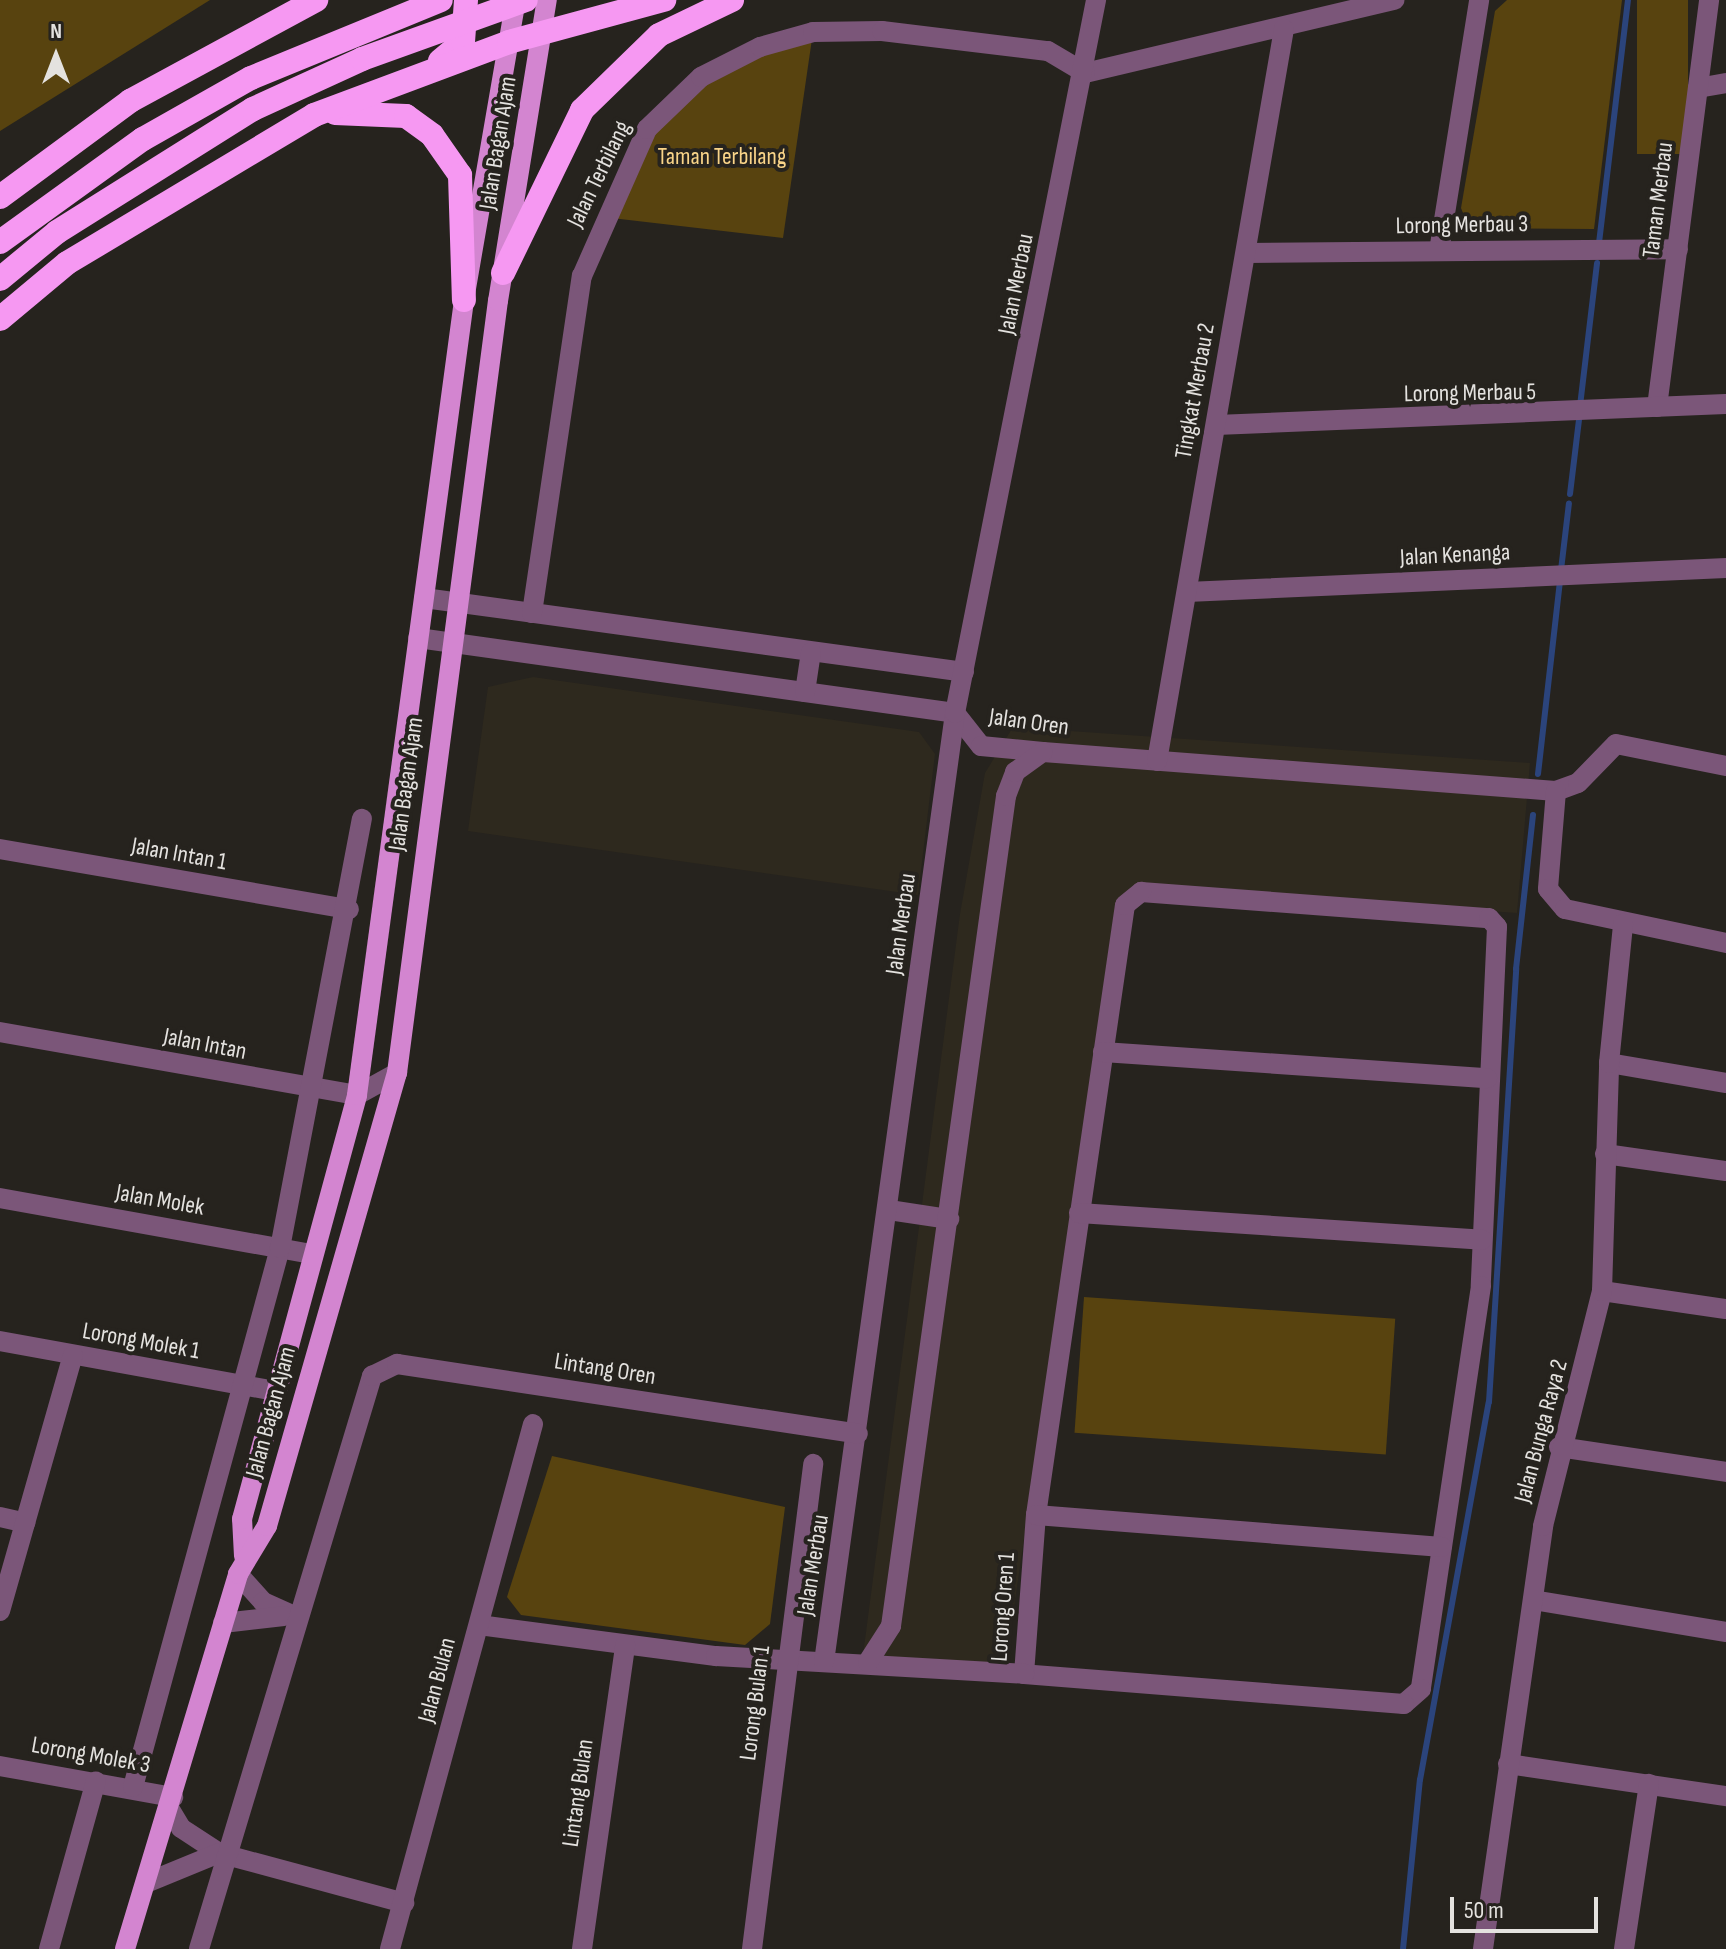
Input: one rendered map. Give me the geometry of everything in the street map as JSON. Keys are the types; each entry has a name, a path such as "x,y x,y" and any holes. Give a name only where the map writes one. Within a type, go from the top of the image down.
{"highway":[{"path":"0,197 130,101 316,0"},
{"path":"0,242 143,139 359,29 441,0"},
{"path":"425,73 463,42 466,0"},
{"path":"0,279 57,232 215,132 362,59 526,0"},
{"path":"0,319 79,255 314,115 509,42 664,0"},
{"path":"503,273 582,110 659,35 732,0"},
{"path":"314,115 406,116 432,135 460,175 464,300"}],"main road":[{"name":"Jalan Bagan Ajam","path":"125,1949 241,1565 242,1519 310,1254 357,1095 464,300 516,0"},
{"name":"Jalan Bagan Ajam","path":"241,1565 267,1526 397,1073 503,273 547,0"}],"street":[{"name":"Jalan Merbau","path":"824,1662 889,1210 955,713 1085,73 1096,0"},
{"path":"1085,73 1284,29 1394,0"},
{"path":"1439,251 1479,0"},
{"name":"Taman Merbau","path":"1657,407 1709,0"},
{"name":"Tingkat Merbau 2","path":"1157,761 1284,29"},
{"name":"Jalan Terbilang","path":"532,613 582,276 647,129 701,77 760,47 813,32 882,31 1048,51 1085,73"},
{"path":"1698,88 1726,83"},
{"name":"Lorong Merbau 3","path":"1246,253 1678,249"},
{"name":"Lorong Merbau 5","path":"1216,425 1726,404"},
{"name":"Jalan Kenanga","path":"1187,592 1726,568"},
{"path":"424,598 964,672"},
{"name":"Jalan Oren","path":"418,638 955,713 981,746 1556,791"},
{"path":"805,692 811,652"},
{"path":"1726,766 1616,744 1578,783 1556,791 1548,889 1565,909 1623,924 1726,943"},
{"path":"868,1662 891,1626 1006,796 1015,772 1043,752"},
{"path":"133,1787 246,1386 280,1248 349,909 362,819"},
{"name":"Jalan Intan 1","path":"0,849 349,909"},
{"name":"Lorong Oren 1","path":"1442,1547 1421,1689 1404,1704 1024,1674 1036,1515 1125,905 1141,892 1489,918 1501,940 1487,1078"},
{"name":"Jalan Bunga Raya 2","path":"1483,1949 1508,1764 1559,1447 1602,1291 1609,1063 1623,924"},
{"name":"Jalan Intan","path":"0,1032 313,1090 357,1095"},
{"path":"1036,1515 1442,1547 1463,1431 1482,1240 1487,1078 1103,1052"},
{"path":"1609,1063 1726,1083"},
{"path":"357,1095 397,1073"},
{"path":"1605,1154 1726,1171"},
{"name":"Jalan Molek","path":"0,1198 310,1254"},
{"path":"889,1210 949,1219"},
{"path":"1079,1213 1482,1240"},
{"path":"1602,1291 1726,1309"},
{"name":"Lorong Molek 1","path":"0,1341 274,1391"},
{"path":"1,1602 73,1355"},
{"name":"Lintang Oren","path":"296,1617 362,1398 372,1376 397,1364 858,1434"},
{"name":"Jalan Bulan","path":"390,1949 533,1424"},
{"path":"1559,1447 1726,1472"},
{"name":"Lorong Bulan 1","path":"752,1949 813,1464"},
{"path":"0,1517 25,1523"},
{"path":"241,1565 263,1602 296,1617"},
{"path":"1533,1600 1726,1632"},
{"path":"223,1623 296,1617"},
{"path":"199,1949 224,1854 296,1617"},
{"path":"479,1625 786,1662 868,1662 1024,1674"},
{"name":"Lintang Bulan","path":"582,1949 625,1645"},
{"path":"1508,1764 1726,1796"},
{"name":"Lorong Molek 3","path":"0,1766 133,1787 171,1802"},
{"path":"49,1949 96,1781"},
{"path":"1624,1949 1649,1784"},
{"path":"171,1802 181,1828 224,1854 404,1903"},
{"path":"146,1883 224,1854"}],"shaded area":[{"path":"533,677 919,732 935,754 918,895 468,831 488,687"},
{"path":"1013,727 1530,763 1517,913 1138,887 1115,907 1005,1670 863,1655 960,914 985,773"}],"green space":[{"path":"0,0 210,0 0,131"},
{"path":"1507,0 1622,0 1594,229 1469,228 1461,208 1495,11"},
{"path":"1637,0 1688,0 1688,154 1637,154"},
{"name":"Taman Terbilang","path":"813,32 783,238 603,217 647,129 701,77"},
{"path":"1084,1297 1395,1319 1386,1454 1075,1433"},
{"path":"552,1456 785,1507 770,1624 745,1645 521,1615 507,1597"}],"waterway":[{"path":"1599,243 1628,0"},
{"path":"1580,406 1597,263"},
{"path":"1570,494 1579,420"},
{"path":"1561,570 1569,503"},
{"path":"1538,774 1560,582"},
{"path":"1403,1949 1420,1780 1489,1402 1516,969 1533,815"}]}
